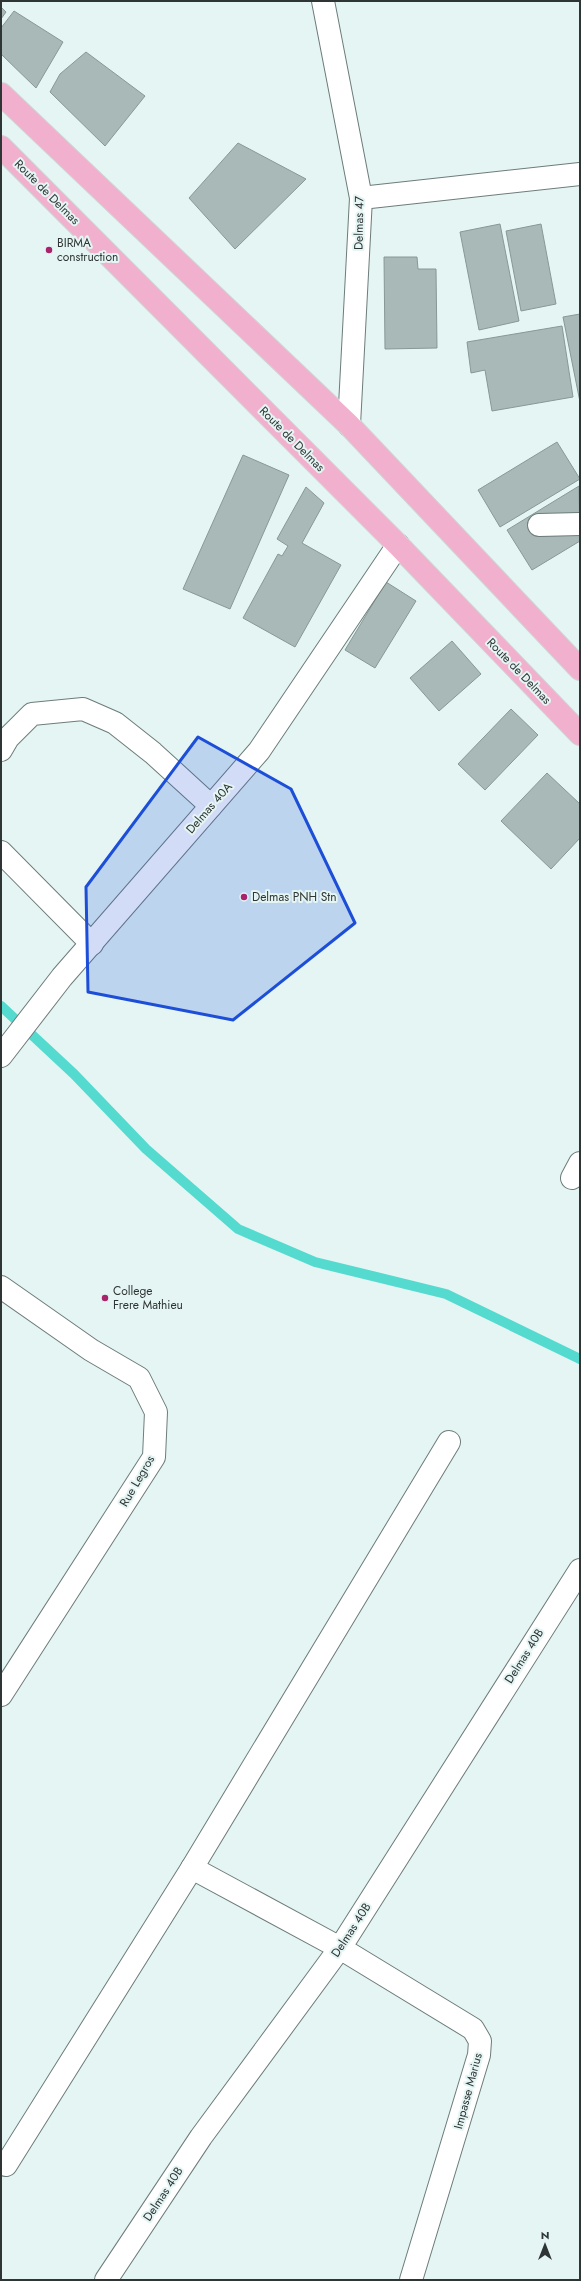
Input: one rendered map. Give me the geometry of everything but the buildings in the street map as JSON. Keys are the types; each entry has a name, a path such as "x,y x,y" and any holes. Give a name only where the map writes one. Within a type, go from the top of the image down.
{"main road":[{"path":"1,94 349,425 580,669"},
{"name":"Route de Delmas","path":"1,147 398,545 580,734"}],"street":[{"name":"Delmas 47","path":"323,1 361,198 349,425"},
{"path":"361,198 580,174"},
{"path":"539,525 580,524"},
{"name":"Delmas 40A","path":"3,1054 62,977 260,751 398,545"},
{"path":"1,750 8,738 32,714 83,709 115,723 152,753 211,806"},
{"path":"1,852 92,944"},
{"name":"Rue Legros","path":"1,1287 91,1350 139,1378 156,1412 154,1457 1,1695"},
{"path":"6,2165 192,1868 449,1442"},
{"name":"Delmas 40B","path":"106,2280 201,2137 340,1948 580,1570"},
{"name":"Impasse Marius","path":"192,1868 340,1948 473,2030 480,2041 479,2055 411,2280"}],"highlighted area":[{"path":"198,737 291,789 355,923 233,1020 88,992 86,887"}],"waterway":[{"path":"1,1006 74,1074 146,1149 238,1229 315,1262 446,1294 580,1359"}],"place":[{"name":"BIRMA construction","path":"49,250"},
{"name":"Delmas PNH Stn","path":"244,897"},
{"name":"College Frere Mathieu","path":"105,1298"}]}
